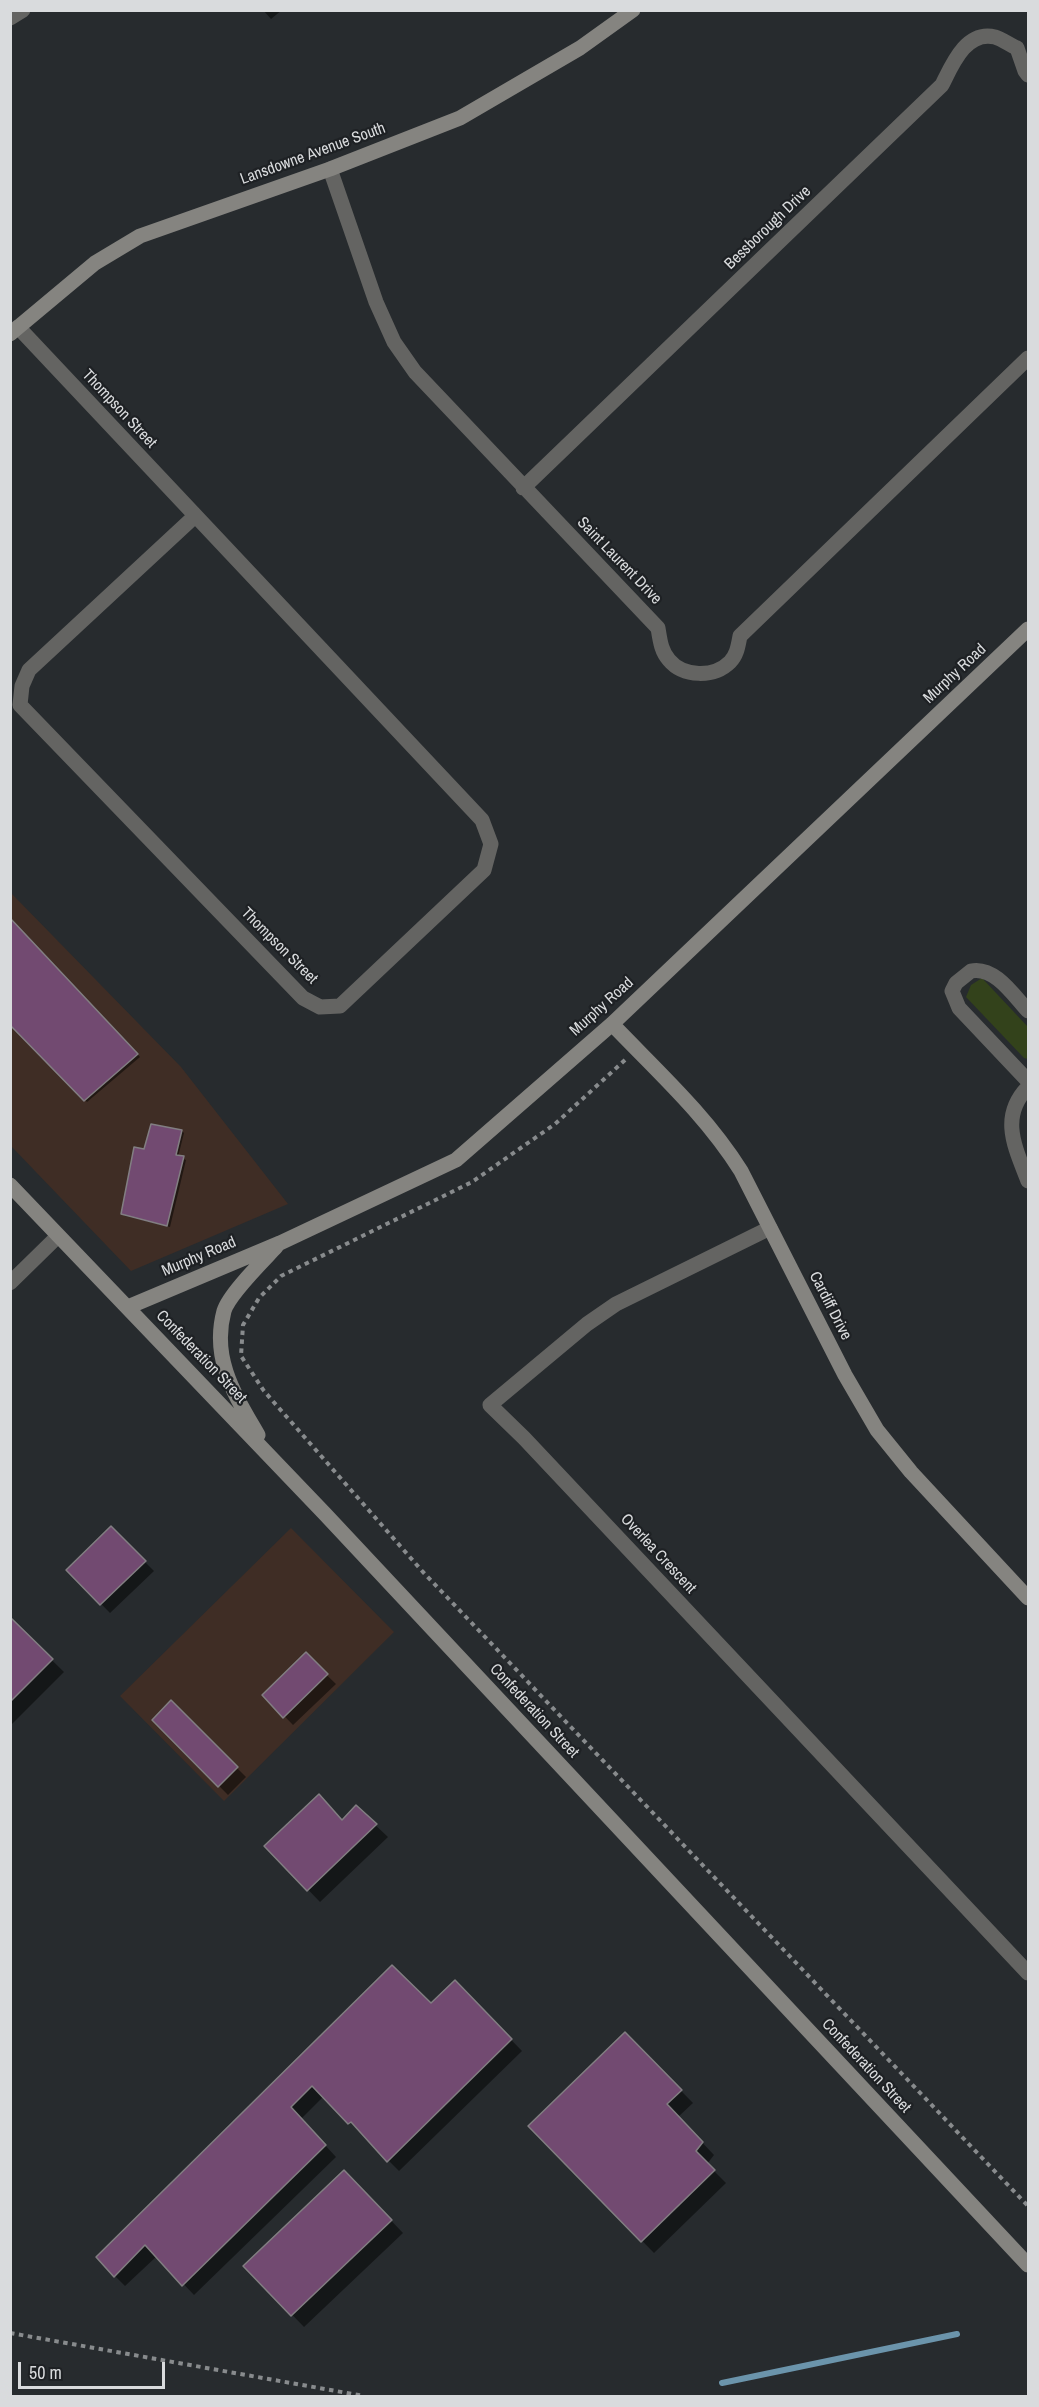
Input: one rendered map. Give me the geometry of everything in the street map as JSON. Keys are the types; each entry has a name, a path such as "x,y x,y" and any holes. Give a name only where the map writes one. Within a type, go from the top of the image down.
{"street":[{"path":"10,18 23,10"},
{"name":"Lansdowne Avenue South","path":"14,331 95,263 140,236 330,169 460,118 580,48 633,10"},
{"name":"Bessborough Drive","path":"523,488 942,85 958,54 976,38 994,37 1017,48 1025,71 1029,75"},
{"name":"Saint Laurent Drive","path":"330,169 376,302 394,342 415,372 658,628 660,644 669,660 683,671 698,674 714,672 729,663 738,651 740,636 1029,358"},
{"name":"Thompson Street","path":"14,331 195,516 482,820 491,844 484,870 340,1006 320,1006 303,998 20,705 22,686 29,670 195,516"},
{"name":"Murphy Road","path":"128,1306 280,1243 456,1160 612,1024 1029,629"},
{"path":"1029,1011 994,975 986,971 971,970 956,983 952,991 959,1008 1029,1081"},
{"name":"Cardiff Drive","path":"612,1024 710,1126 741,1171 845,1375 877,1430 911,1472 1029,1598"},
{"path":"1029,1087 1012,1110 1011,1128 1017,1152 1029,1181"},
{"name":"Confederation Street","path":"10,1185 272,1457 1029,2265"},
{"name":"Overlea Crescent","path":"770,1228 616,1304 587,1324 490,1406 532,1447 1029,1972"},
{"path":"10,1283 58,1236"},
{"path":"272,1457 231,1389 223,1367 220,1348 224,1309 249,1275 280,1243"}],"path":[{"path":"637,1050 555,1124 472,1182 281,1276 259,1298 243,1325 241,1356 264,1391 423,1572 1029,2206"},
{"path":"10,2333 364,2397"}],"shaded area":[{"path":"11,893 181,1067 288,1204 131,1271 11,1146"},
{"path":"291,1528 394,1632 224,1801 120,1696"}],"green space":[{"path":"982,978 1028,1027 1028,1059 1024,1058 966,997 971,985"}],"building":[{"path":"10,918 138,1054 84,1101 10,1025"},
{"path":"151,1124 182,1130 176,1155 184,1156 167,1226 121,1214 134,1147 144,1149"},
{"path":"111,1526 146,1561 100,1605 66,1570"},
{"path":"10,1617 53,1659 10,1702"},
{"path":"306,1652 328,1674 283,1718 262,1695"},
{"path":"171,1700 238,1767 218,1787 152,1720"},
{"path":"319,1794 342,1820 356,1805 377,1824 307,1891 264,1846"},
{"path":"392,1965 431,2003 455,1980 512,2039 387,2162 351,2122 348,2124 312,2086 291,2107 326,2145 182,2286 145,2245 114,2277 96,2257"},
{"path":"625,2032 682,2090 667,2104 703,2142 696,2151 715,2170 641,2242 528,2126"},
{"path":"344,2170 392,2220 291,2316 243,2266"}],"waterway":[{"path":"722,2383 957,2334"}]}
